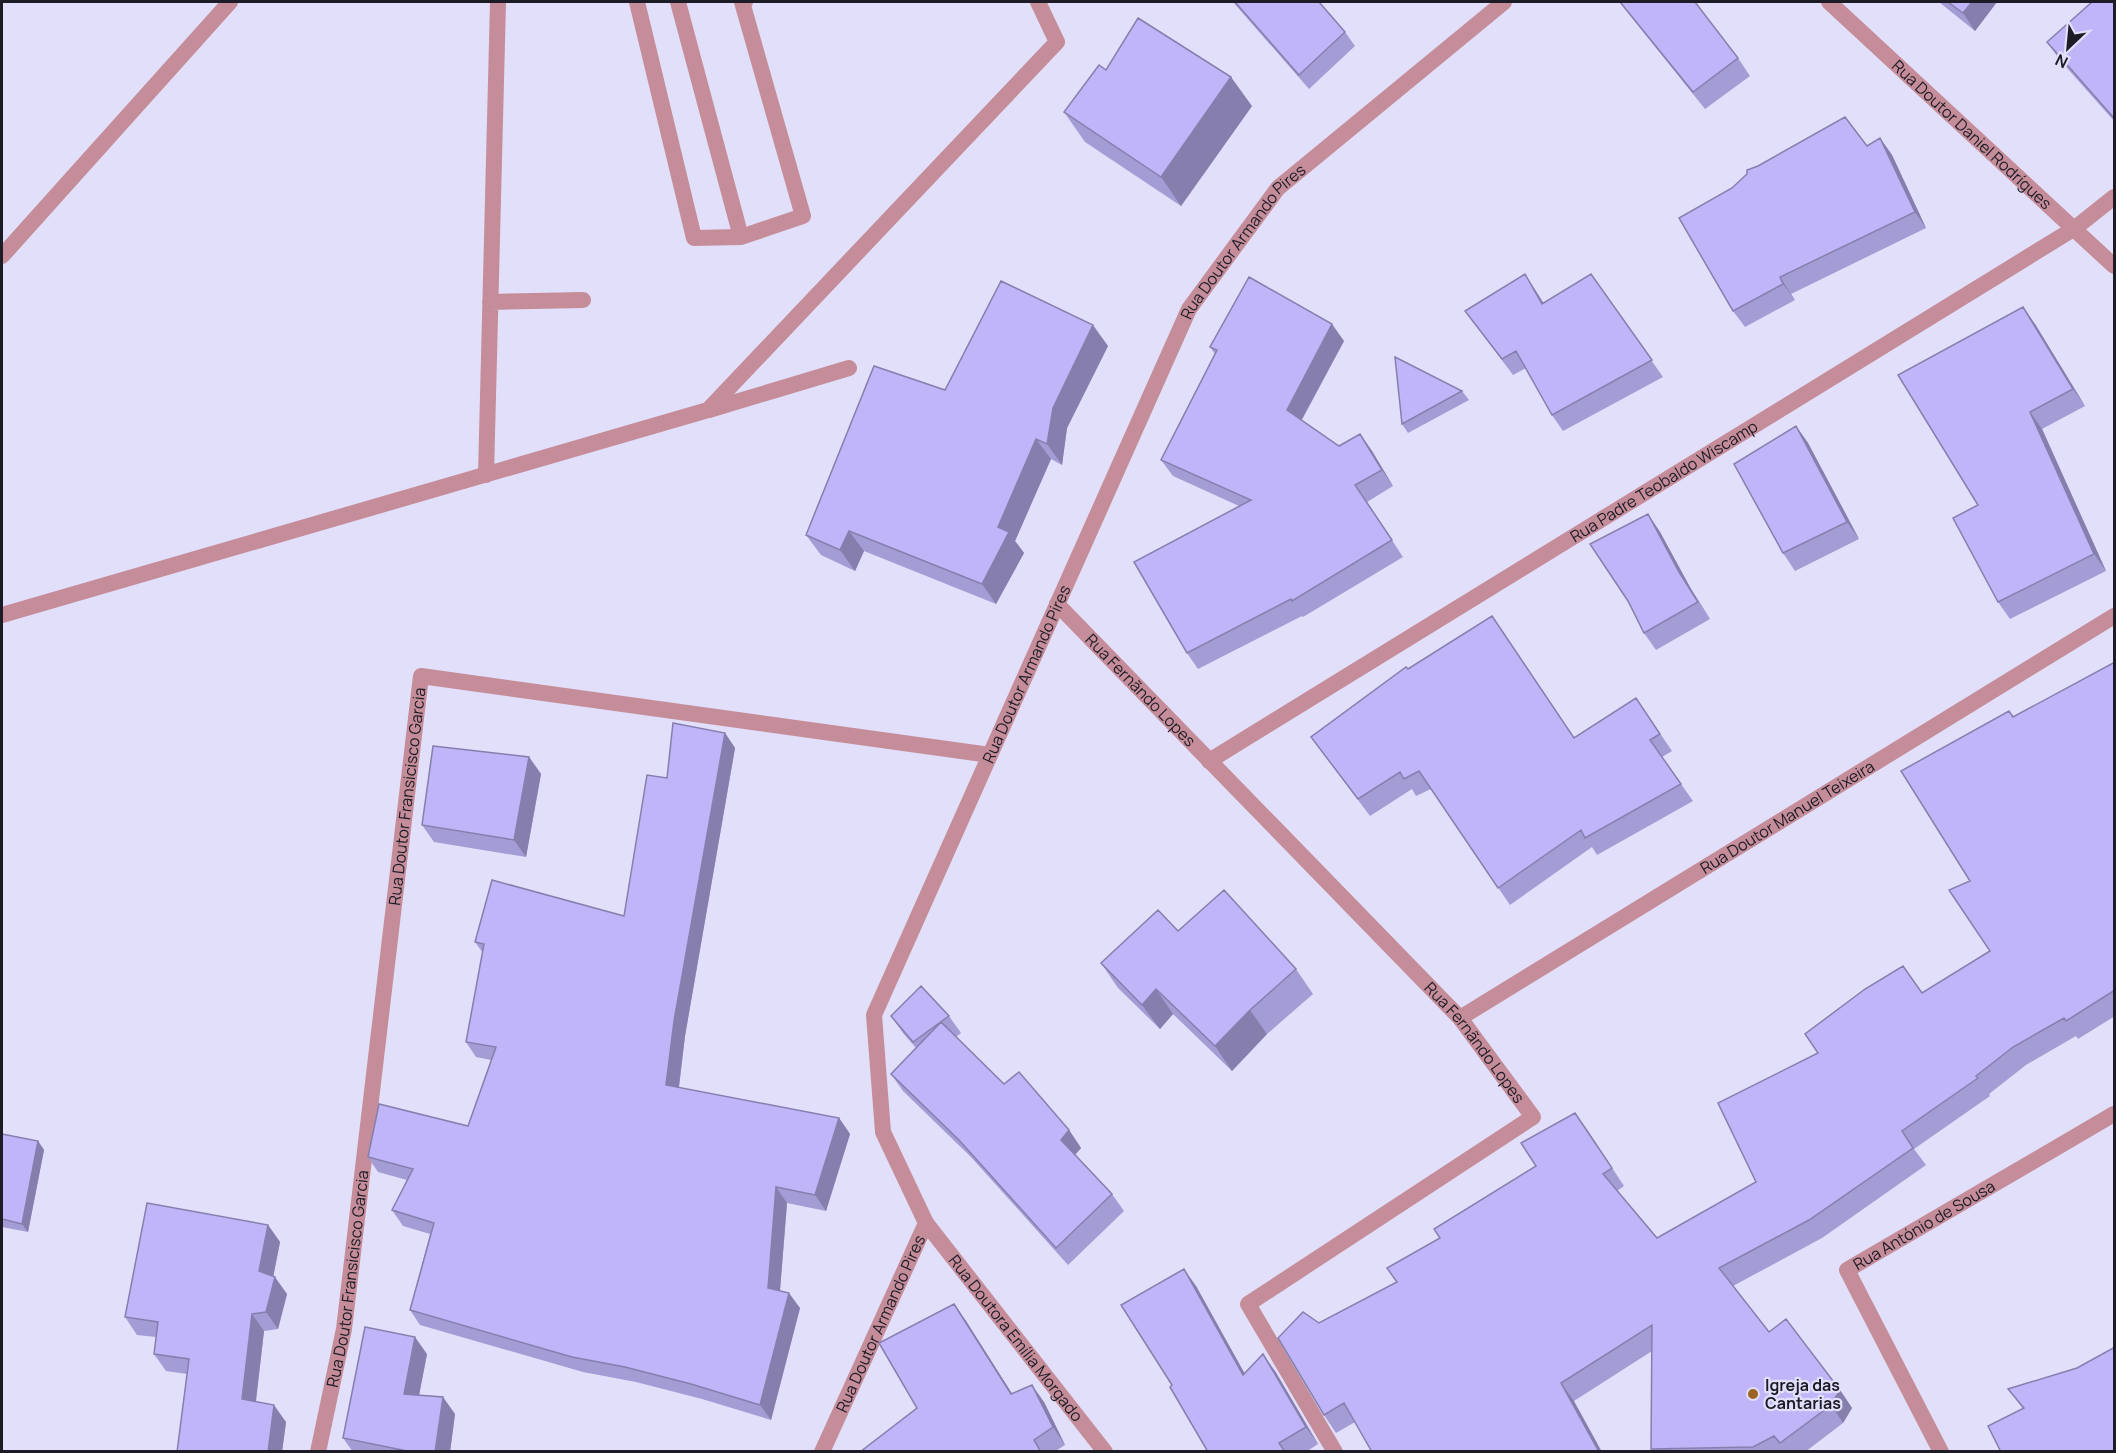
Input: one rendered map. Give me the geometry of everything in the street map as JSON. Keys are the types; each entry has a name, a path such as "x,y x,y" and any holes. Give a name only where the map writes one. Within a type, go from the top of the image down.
{"street":[{"path":"2,256 230,2"},
{"path":"486,475 498,2"},
{"path":"637,2 694,238 741,237 803,216 742,2 745,2"},
{"path":"678,2 741,237"},
{"path":"708,411 1057,42 1038,2"},
{"name":"Rua Doutor Armando Pires","path":"822,1452 926,1223 883,1132 874,1015 1189,309 1278,188 1504,2"},
{"name":"Rua Doutor Daniel Rodrígues","path":"1829,2 2115,266"},
{"name":"Rua Padre Teobaldo Wiscamp","path":"1209,761 2075,228 2115,197"},
{"path":"490,302 583,300"},
{"path":"2,615 708,411 849,368"},
{"name":"Rua Fernãndo Lopes","path":"1058,604 1460,1018 1533,1117 1248,1304 1335,1452"},
{"name":"Rua Doutor Manuel Teixeira","path":"1460,1018 2115,616"},
{"name":"Rua Doutor Fransicisco Garcia","path":"318,1452 344,1329 421,676 990,755"},
{"name":"Rua António de Sousa","path":"1938,1451 1847,1270 2115,1114"},
{"name":"Rua Doutora Emília Morgado","path":"926,1223 1105,1452"}],"building":[{"path":"1235,2 1319,2 1345,32 1299,75"},
{"path":"1620,2 1695,2 1738,58 1693,92"},
{"path":"1948,2 1972,2 1963,13"},
{"path":"2092,2 2115,2 2115,115 2113,117 2047,42"},
{"path":"1138,18 1231,77 1161,177 1064,112 1099,65 1106,70"},
{"path":"1845,117 1867,146 1880,138 1915,212 1780,277 1783,284 1733,311 1679,218 1732,188 1747,174 1747,170"},
{"path":"1525,274 1542,304 1591,274 1652,360 1552,415 1516,351 1502,359 1465,311"},
{"path":"1249,277 1332,324 1287,410 1339,446 1360,434 1382,470 1355,485 1392,540 1292,601 1291,599 1187,653 1134,562 1251,500 1161,460 1217,350 1210,347"},
{"path":"1001,281 1093,325 1053,408 1047,444 1036,439 998,527 1009,532 982,584 849,531 840,550 806,535 874,366 945,390"},
{"path":"2023,307 2073,389 2030,412 2094,554 1998,602 1953,518 1978,505 1898,375"},
{"path":"1395,357 1462,391 1402,424"},
{"path":"1796,426 1847,522 1783,553 1734,464"},
{"path":"1648,514 1698,602 1644,633 1628,601 1590,544"},
{"path":"1492,616 1574,738 1636,698 1660,734 1650,740 1681,784 1585,838 1581,830 1498,888 1419,771 1404,779 1400,772 1358,799 1311,737 1406,667 1408,669"},
{"path":"2115,662 2115,990 2066,1021 2064,1018 2013,1047 1976,1076 1978,1078 1902,1131 1913,1148 1809,1220 1719,1268 1769,1332 1786,1319 1840,1390 1831,1405 1780,1443 1774,1436 1753,1447 1651,1449 1652,1325 1561,1383 1599,1452 1372,1452 1344,1403 1324,1415 1278,1338 1303,1312 1319,1323 1397,1282 1387,1268 1440,1238 1434,1229 1536,1166 1521,1143 1575,1113 1612,1168 1603,1174 1657,1238 1756,1182 1718,1103 1818,1053 1805,1034 1865,989 1903,966 1922,993 1990,951 1949,890 1970,881 1901,771 2009,711 2013,717"},
{"path":"673,723 725,733 674,1021 666,1085 839,1118 815,1195 776,1187 768,1288 789,1293 760,1405 625,1367 572,1357 410,1310 434,1223 392,1210 413,1169 368,1157 379,1104 468,1126 496,1047 466,1042 484,944 475,942 492,880 624,916 647,775 667,778"},
{"path":"433,746 529,757 514,840 422,825"},
{"path":"1224,890 1296,969 1250,1010 1215,1046 1156,989 1142,1005 1101,963 1158,910 1178,931"},
{"path":"921,986 949,1016 913,1042 891,1016"},
{"path":"941,1022 1004,1084 1019,1072 1069,1130 1061,1140 1112,1194 1056,1248 959,1140 891,1074"},
{"path":"2,1134 38,1141 22,1224 2,1219"},
{"path":"147,1203 268,1225 259,1271 275,1277 266,1312 252,1314 242,1399 274,1405 268,1452 177,1452 189,1359 154,1354 158,1322 125,1317"},
{"path":"1184,1269 1243,1375 1263,1354 1306,1427 1279,1443 1285,1452 1208,1452 1170,1387 1172,1385 1121,1305"},
{"path":"954,1304 1011,1394 1032,1385 1053,1427 1034,1440 1041,1452 860,1452 917,1408 879,1343"},
{"path":"365,1327 415,1337 404,1394 443,1397 435,1452 412,1452 343,1438"},
{"path":"2115,1347 2115,1452 2001,1452 1988,1426 2024,1408 2008,1389 2077,1368"}],"place":[{"name":"Igreja das Cantarias","path":"1753,1394"}]}
